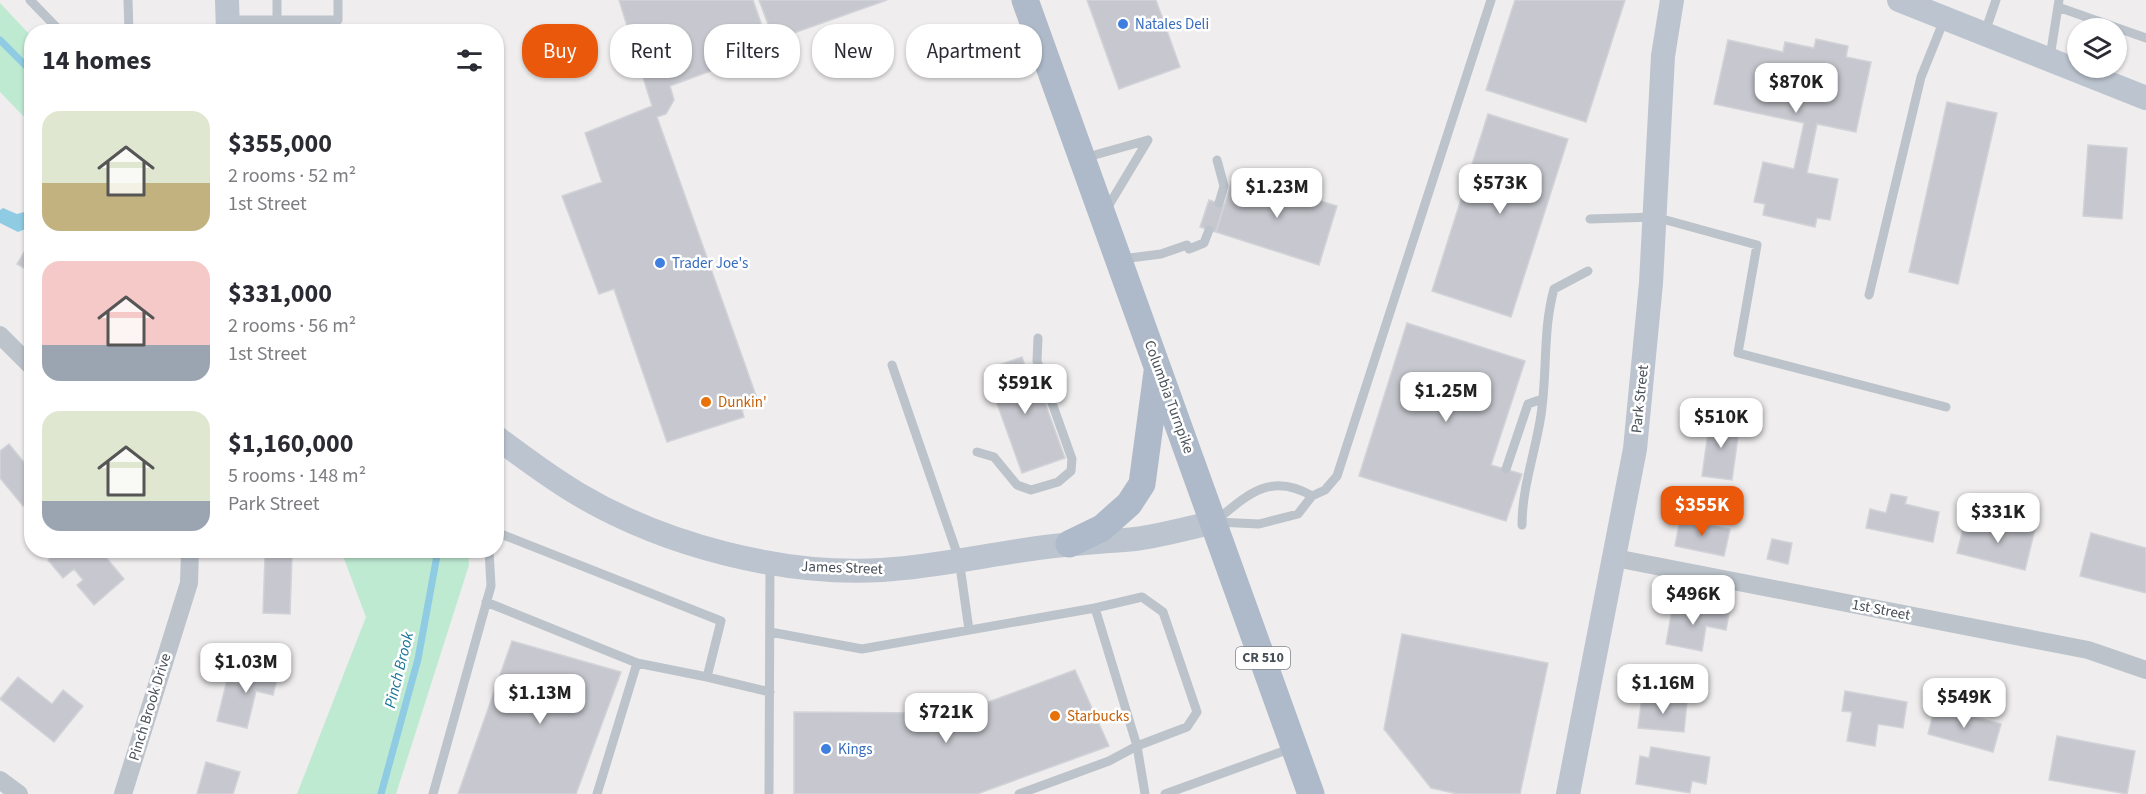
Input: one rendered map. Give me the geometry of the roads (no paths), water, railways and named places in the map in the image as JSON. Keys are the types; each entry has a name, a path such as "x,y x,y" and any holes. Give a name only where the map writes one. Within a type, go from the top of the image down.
{"main road":[{"name":"Columbia Turnpike","path":"1026,0 1311,794"},
{"name":"Park Street","path":"1568,794 1615,558 1640,402 1655,217 1663,56 1672,0"},
{"path":"1899,0 2146,98"},
{"path":"1069,544 1102,528 1129,504 1142,484 1158,368"},
{"name":"James Street","path":"504,443 570,489 621,517 673,537 770,562 832,570 883,570 1069,544 1137,538 1215,522"}],"street":[{"path":"0,335 24,359"},
{"name":"Pinch Brook Drive","path":"123,794 189,583 190,558"},
{"name":"1st Street","path":"1615,558 2088,651 2146,670"},
{"path":"0,780 19,794"}],"lane":[{"path":"30,0 53,24"},
{"path":"128,0 129,24"},
{"path":"277,21 278,0"},
{"path":"228,17 277,21 338,20 338,0"},
{"path":"1215,522 1259,524 1298,514 1312,496 1325,490 1337,476 1491,0"},
{"path":"1984,34 1996,0"},
{"path":"2049,60 2059,3 2146,38"},
{"path":"1869,296 1921,76 1945,18"},
{"path":"1083,159 1148,140 1103,213"},
{"path":"1217,160 1224,186 1218,203"},
{"path":"1590,219 1655,217 1757,245 1738,353 1946,407"},
{"path":"1120,260 1161,254 1204,243 1209,230"},
{"path":"1522,525 1522,502 1541,419 1547,314 1554,289 1588,271"},
{"path":"977,452 994,457 1017,485 1030,490 1058,482 1071,471 1072,459 1037,361 1038,338"},
{"path":"892,365 959,559 969,630"},
{"path":"1506,469 1528,404 1542,399"},
{"path":"1215,522 1251,491 1276,485 1297,487 1312,496"},
{"path":"504,535 721,621 707,677"},
{"path":"433,794 491,586 489,558"},
{"path":"770,562 770,794"},
{"path":"770,632 862,649 1095,608 1142,597 1163,612 1197,712 1186,727 1137,746 1109,761 1019,794"},
{"path":"486,602 638,663 770,692"},
{"path":"1095,608 1137,746 1145,794"},
{"path":"597,794 638,663"},
{"path":"1165,794 1295,747"}],"water":[{"path":"3,208 17,214 24,212 24,230 18,232 0,223 0,210"}],"waterway":[{"name":"Pinch Brook","path":"0,40 24,64"},
{"name":"Pinch Brook","path":"381,794 418,659 437,558"}],"place":[{"name":"Natales Deli","path":"1123,24"},
{"name":"Trader Joe's","path":"660,263"},
{"name":"Dunkin'","path":"706,402"},
{"name":"Starbucks","path":"1055,716"},
{"name":"Kings","path":"826,749"}]}
